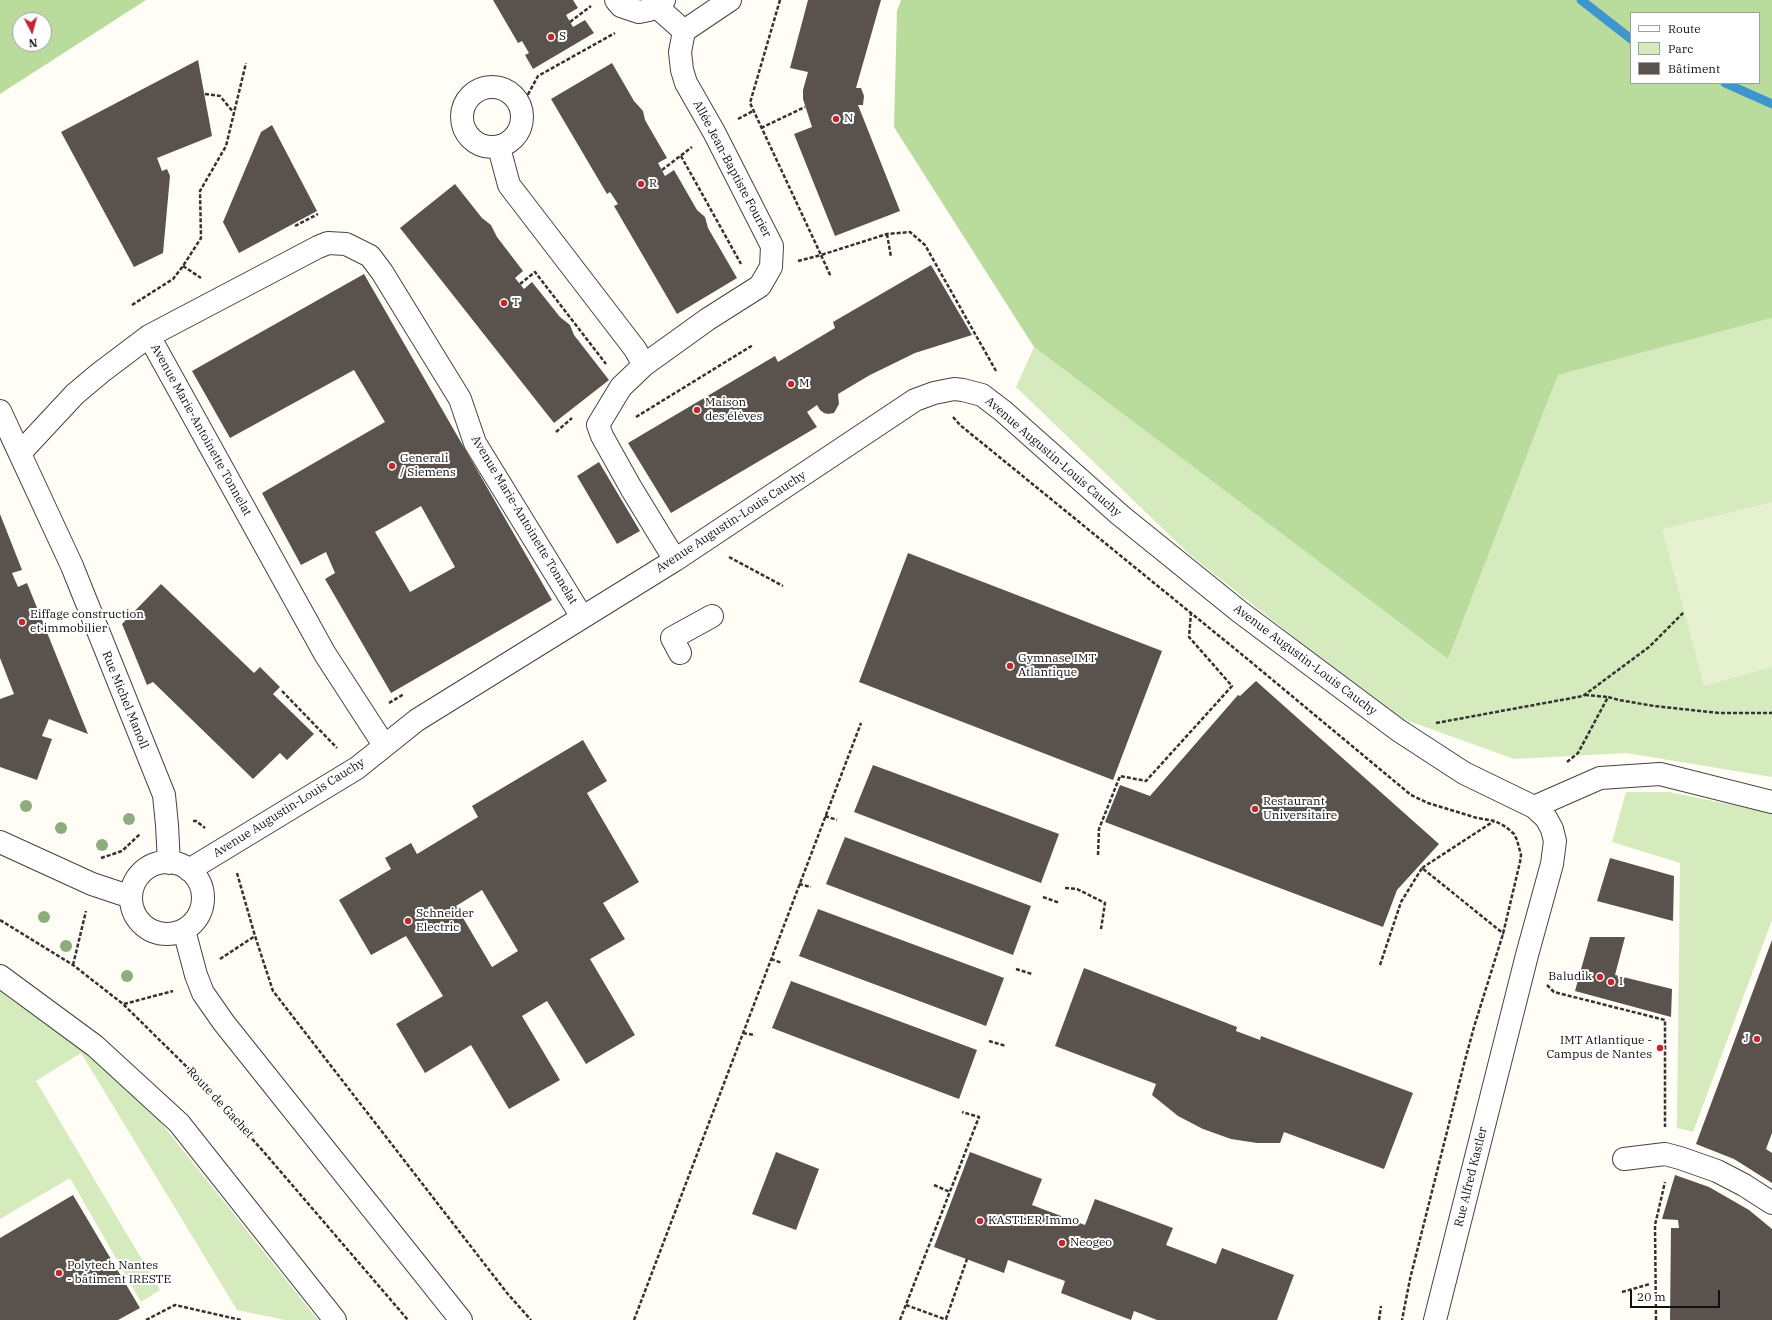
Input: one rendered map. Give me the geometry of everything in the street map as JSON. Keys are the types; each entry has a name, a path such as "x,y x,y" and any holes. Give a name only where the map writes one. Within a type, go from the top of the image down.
{"street":[{"path":"606,1 639,12 649,10 660,3 684,32 730,0"},
{"name":"Allée Jean-Baptiste Fourier","path":"675,560 602,436 598,425 621,387 644,365 708,319 760,286 771,267 772,246 714,132 686,83 682,70 680,52 684,32"},
{"path":"500,147 509,185 635,349 644,365"},
{"name":"Avenue Marie-Antoinette Tonnelat","path":"384,745 325,654 149,336 328,243 346,244 357,248 370,256 382,272 460,399 475,443 582,617"},
{"path":"20,453 75,394 149,336"},
{"name":"Avenue Augustin-Louis Cauchy","path":"179,867 229,846 358,768 384,745 417,720 675,560 915,400 934,393 963,390 982,395 1003,410 1132,525 1240,612 1398,730 1464,773 1534,807 1546,818 1552,830 1555,841 1555,853 1507,1034"},
{"name":"Rue Michel Manoll","path":"0,411 72,566 164,795 168,825 179,867"},
{"path":"680,653 672,638 712,616"},
{"path":"1534,807 1600,778 1660,774 1772,802"},
{"path":"0,842 92,884 131,897"},
{"path":"154,866 179,867 199,883 202,893 202,904 196,919 184,930 164,934 150,930 142,924 132,907 131,897 135,882 141,874 154,866"},
{"path":"184,930 196,975 207,998 241,1046 461,1320"},
{"path":"0,976 95,1046 179,1123 335,1320"},
{"name":"Rue Alfred Kastler","path":"1435,1320 1507,1034"},
{"path":"1624,1159 1665,1154 1717,1171 1744,1185 1772,1203"}],"path":[{"path":"780,0 750,103 820,255 887,234 910,232 924,245 980,340 998,374 992,374"},
{"path":"570,22 606,1"},
{"path":"525,100 538,76 619,30"},
{"path":"132,305 173,279 201,238 200,191 226,146 246,63"},
{"path":"205,94 220,96 234,113"},
{"path":"761,128 805,107"},
{"path":"662,170 693,146"},
{"path":"681,156 743,266"},
{"path":"290,229 318,214"},
{"path":"887,234 891,257"},
{"path":"183,266 200,278 207,274"},
{"path":"520,284 535,272 607,365"},
{"path":"634,418 754,346"},
{"path":"556,432 573,418"},
{"path":"960,425 1411,795 1428,803 1477,818 1495,821 1506,827 1514,834 1517,840 1521,855 1503,934 1472,1035 1410,1279 1402,1320"},
{"path":"701,543 783,586"},
{"path":"1585,695 1650,647 1684,612"},
{"path":"1098,855 1099,829 1120,776 1146,781 1232,686 1190,637 1191,613"},
{"path":"282,691 349,761 358,768"},
{"path":"1398,730 1585,695 1608,697 1647,705 1718,713 1772,713"},
{"path":"1561,765 1578,753 1608,697"},
{"path":"634,1320 861,723"},
{"path":"1380,965 1401,902 1422,868 1495,821 1508,805 1508,794"},
{"path":"825,816 837,820"},
{"path":"98,859 122,851 145,829 196,821 229,846 255,936 273,991 507,1293 531,1320"},
{"path":"1422,868 1503,934"},
{"path":"73,965 92,884"},
{"path":"800,884 811,887"},
{"path":"1065,888 1077,890 1105,903 1101,929"},
{"path":"1043,897 1060,903"},
{"name":"Route de Gachet","path":"0,920 73,965 123,1004 189,1069 264,1150 408,1320"},
{"path":"123,1004 172,992 255,936"},
{"path":"771,959 782,963"},
{"path":"1016,969 1032,974"},
{"path":"1554,992 1665,1020 1665,1183 1655,1225 1656,1320"},
{"path":"743,1032 755,1035"},
{"path":"989,1041 1006,1046"},
{"path":"900,1320 979,1117 962,1112"},
{"path":"934,1185 950,1192"},
{"path":"906,1305 947,1320 967,1259"},
{"path":"1622,1292 1650,1284"},
{"path":"146,1320 175,1305 241,1320"},
{"path":"1379,1320 1381,1306"}],"green space":[{"path":"0,0 146,0 0,94"},
{"path":"901,0 1772,0 1772,318 1558,375 1448,659 1034,347 894,127 897,11"},
{"path":"1772,318 1772,777 1626,753 1514,759 1392,715 1189,554 1016,387 1034,347 1448,659 1558,375"},
{"path":"1772,502 1772,667 1704,686 1662,529"},
{"path":"1626,792 1669,792 1772,813 1772,920 1693,1132 1677,1128 1680,863 1612,842"},
{"path":"0,988 47,1017 158,1119 318,1320 285,1320 237,1310 81,1053 36,1081 160,1290 141,1302 70,1178 0,1219"}],"building":[{"name":"S","path":"493,0 573,0 578,8 566,15 573,27 585,20 594,33 533,69 525,55 529,53 522,41 518,43"},
{"name":"N","path":"808,0 881,0 856,88 861,88 864,96 863,105 858,105 900,211 835,236 794,134 812,127 803,99 803,90 808,72 790,68"},
{"path":"198,60 212,136 157,158 162,171 167,169 170,176 163,253 134,267 61,132"},
{"name":"R","path":"612,63 634,101 643,111 645,120 667,158 658,163 665,176 674,170 697,210 705,217 708,228 737,278 677,314 614,206 618,204 610,192 607,194 551,99"},
{"path":"272,125 317,211 239,253 223,222 261,132"},
{"name":"T","path":"455,184 482,218 491,225 497,237 523,271 515,278 524,289 532,282 560,317 570,325 574,335 609,380 554,423 400,228"},
{"name":"M","path":"931,265 972,335 915,353 870,375 838,394 839,404 834,413 824,413 817,405 807,412 817,427 671,513 628,443 775,356 778,362 835,328 833,322"},
{"name":"Generali / Siemens","path":"364,274 552,600 391,693 325,579 335,573 326,552 301,565 262,493 385,422 354,370 230,438 192,371","holes":["421,506 455,567 410,592 375,532"]},
{"path":"599,462 640,531 617,544 577,476"},
{"name":"Eiffage construction et immobilier","path":"0,514 22,570 12,573 18,587 27,583 88,734 49,719 42,736 52,739 37,780 0,767 0,699 14,694 0,658"},
{"name":"Gymnase IMT Atlantique","path":"908,553 1162,651 1113,780 859,682"},
{"path":"161,584 254,673 260,667 280,687 273,694 314,734 287,760 280,753 253,779 153,682 147,685 122,624"},
{"name":"Restaurant Universitaire","path":"1256,681 1439,844 1397,890 1383,927 1105,822 1120,785 1150,796 1238,695 1240,696"},
{"name":"Schneider Electric","path":"583,740 607,781 587,793 639,882 603,903 625,939 590,959 635,1035 586,1064 547,1001 522,1016 560,1080 509,1109 471,1045 425,1073 396,1024 443,996 406,936 371,955 339,900 391,869 385,858 411,843 417,854 478,817 472,806","holes":["482,890 518,951 492,967 456,906"]},
{"path":"873,765 1059,834 1041,883 854,812"},
{"path":"845,837 1031,906 1013,955 826,884"},
{"path":"1610,858 1674,876 1673,921 1597,901"},
{"path":"818,909 1004,978 986,1026 799,956"},
{"name":"I","path":"1590,937 1625,937 1615,975 1672,989 1671,1017 1575,991"},
{"name":"J","path":"1772,940 1772,1133 1766,1149 1772,1153 1772,1183 1734,1159 1696,1144"},
{"path":"1084,968 1237,1027 1236,1031 1260,1040 1261,1036 1413,1093 1384,1169 1284,1132 1280,1143 1257,1143 1231,1139 1203,1129 1178,1116 1152,1095 1156,1084 1055,1046"},
{"path":"791,981 977,1050 959,1099 772,1028"},
{"path":"776,1152 819,1169 796,1230 752,1214"},
{"path":"970,1152 1042,1179 1032,1205 1085,1225 1095,1199 1173,1228 1166,1245 1216,1264 1222,1248 1294,1275 1277,1320 1157,1320 1134,1311 1131,1320 1061,1293 1065,1281 1008,1260 1004,1273 934,1247"},
{"path":"1675,1175 1709,1187 1749,1210 1772,1229 1772,1320 1670,1320 1671,1228 1679,1228 1678,1220 1662,1219"},
{"name":"Polytech Nantes - bâtiment IRESTE","path":"73,1195 140,1308 118,1320 0,1320 0,1238"}],"waterway":[{"path":"1581,0 1630,38"},
{"path":"1727,84 1772,104"}],"place":[{"name":"S","path":"551,37"},
{"name":"N","path":"836,119"},
{"name":"R","path":"641,184"},
{"name":"T","path":"504,303"},
{"name":"M","path":"791,384"},
{"name":"Maison des élèves","path":"697,410"},
{"name":"Generali / Siemens","path":"392,466"},
{"name":"Eiffage construction et immobilier","path":"22,622"},
{"name":"Gymnase IMT Atlantique","path":"1010,666"},
{"name":"Restaurant Universitaire","path":"1255,809"},
{"name":"Schneider Electric","path":"408,921"},
{"name":"Baludik","path":"1600,977"},
{"name":"I","path":"1611,982"},
{"name":"J","path":"1757,1039"},
{"name":"IMT Atlantique - Campus de Nantes","path":"1660,1048"},
{"name":"KASTLER Immo","path":"980,1221"},
{"name":"Neogeo","path":"1062,1243"},
{"name":"Polytech Nantes - bâtiment IRESTE","path":"59,1273"}]}
